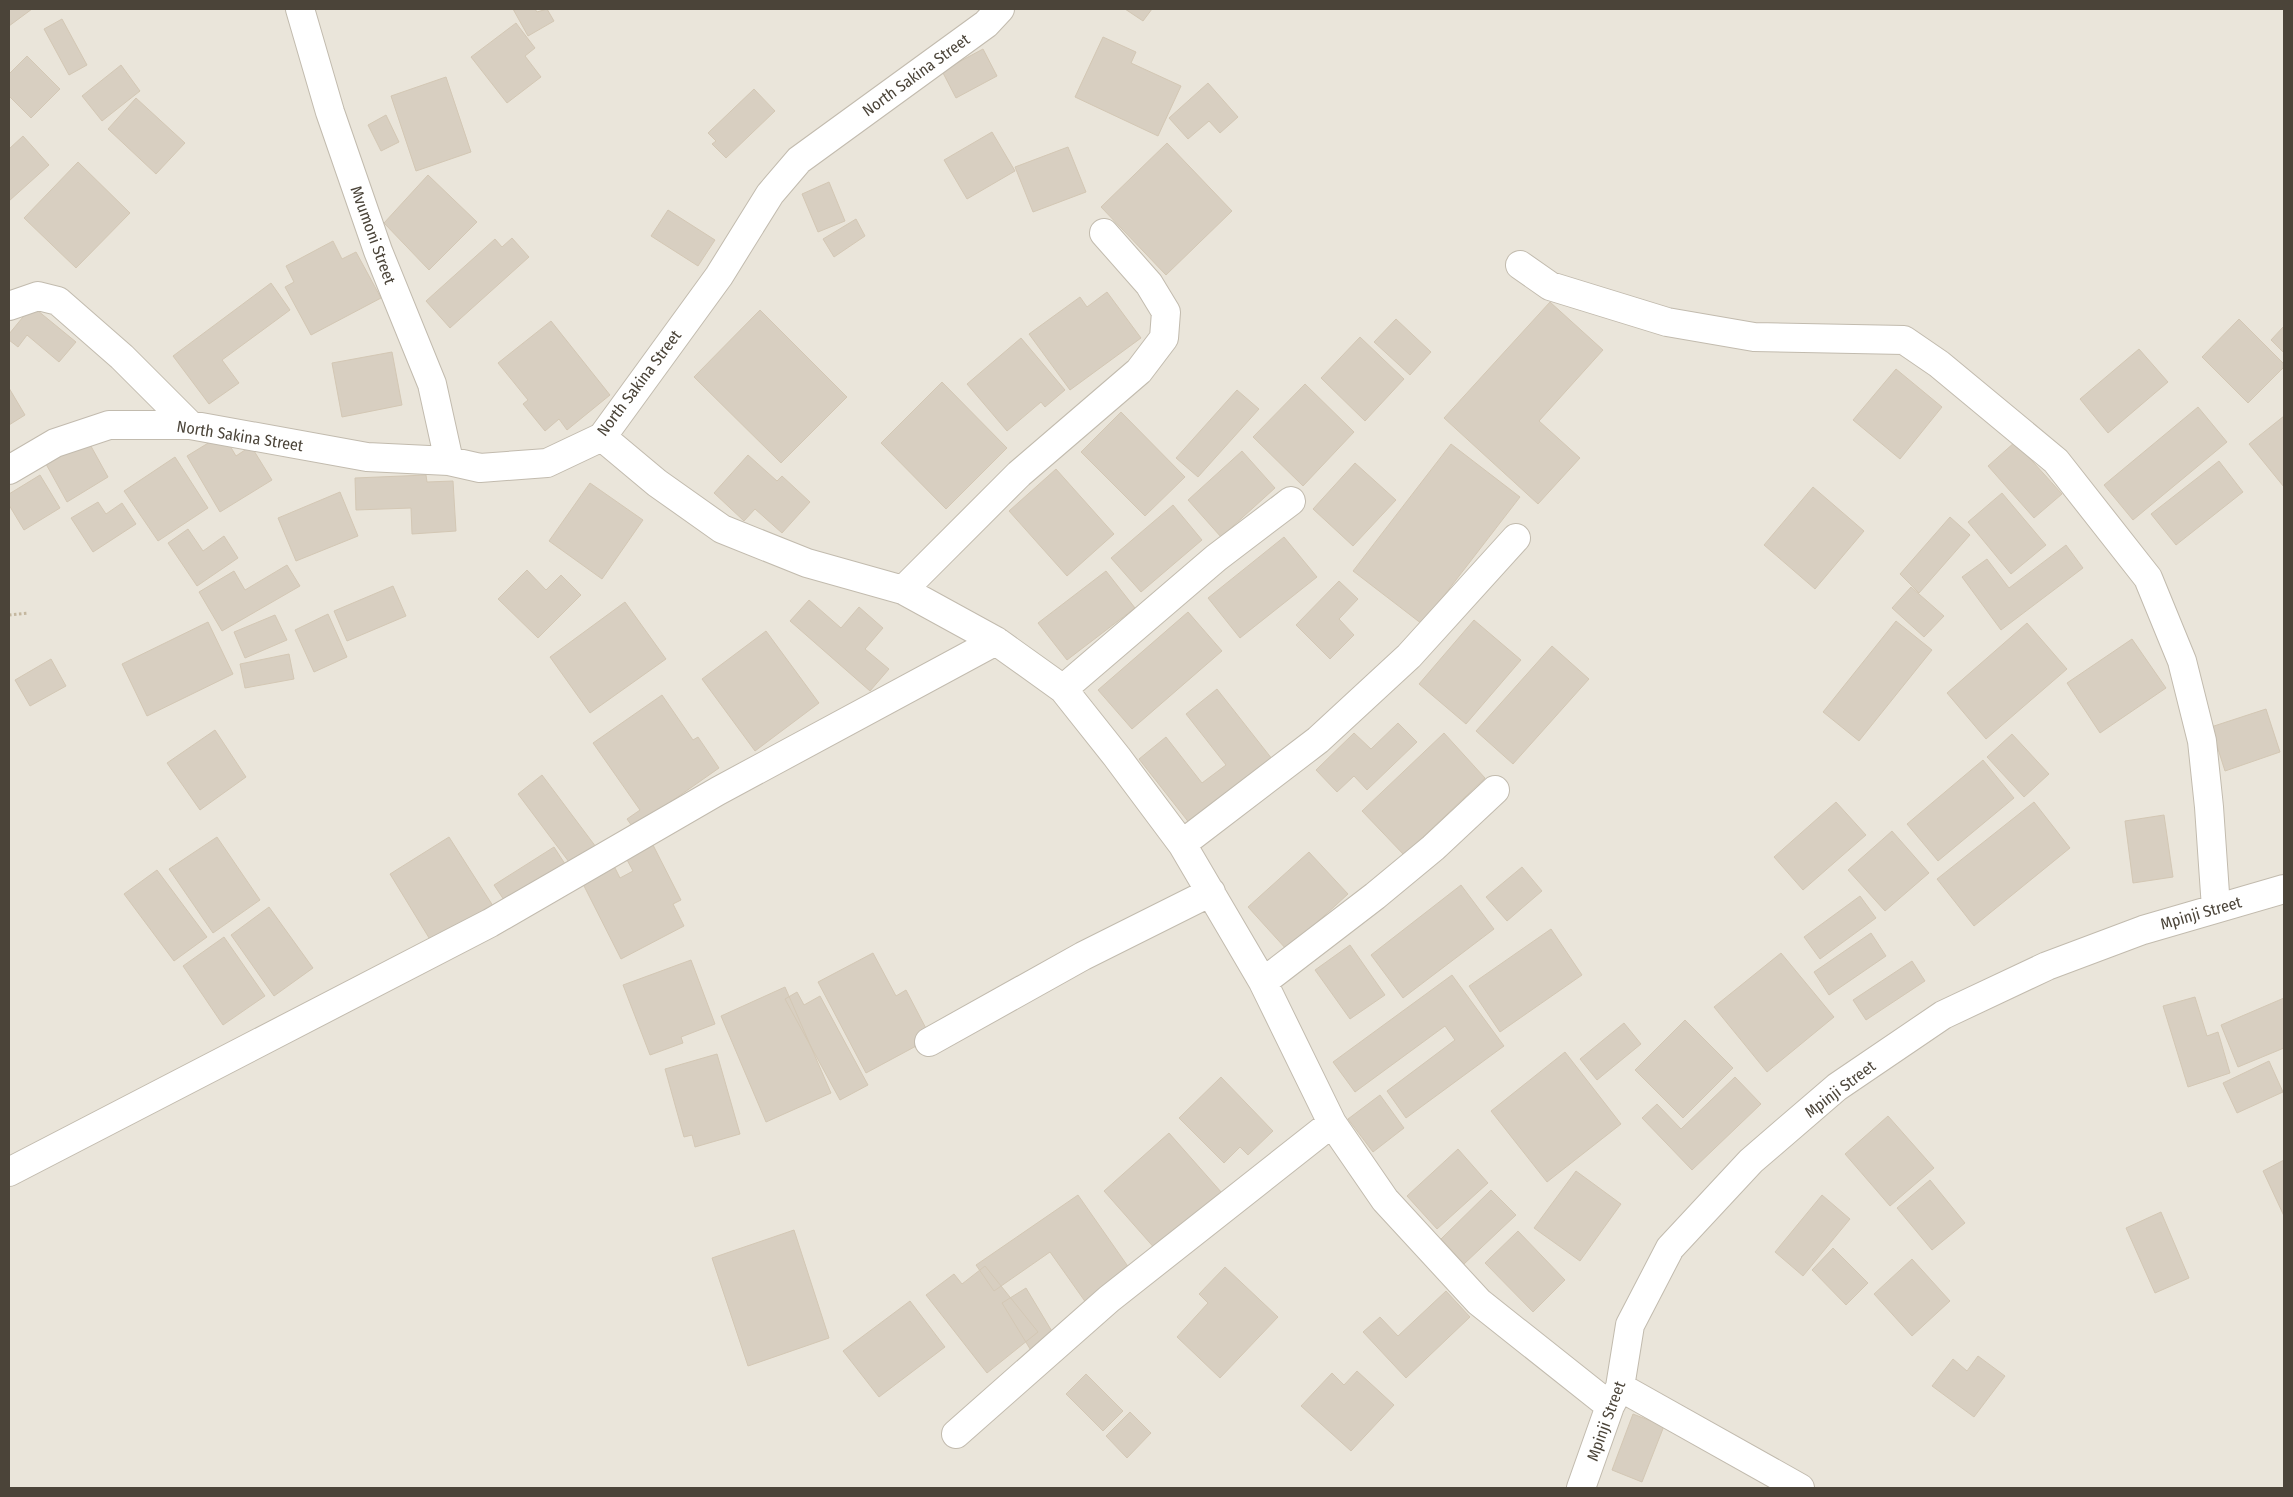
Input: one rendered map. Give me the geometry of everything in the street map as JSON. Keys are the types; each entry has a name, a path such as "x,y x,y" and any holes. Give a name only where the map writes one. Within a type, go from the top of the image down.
{"street":[{"name":"Mvumoni Street","path":"300,9 330,112 378,252 432,384 449,461"},
{"name":"North Sakina Street","path":"9,470 55,443 109,426 190,424 367,457 449,461 480,468 547,463 602,437 719,276 770,194 799,160 986,24 1000,9"},
{"path":"903,590 1019,474 1139,371 1164,338 1166,312 1149,284 1104,233"},
{"path":"1520,265 1550,286 1667,322 1754,337 1904,340 1939,364 2056,460 2148,578 2182,661 2202,741 2210,807 2216,908"},
{"path":"9,306 38,296 58,301 122,357 190,424"},
{"path":"602,437 657,483 722,529 807,563 903,590 996,641 1063,690 1117,757 1182,844 1263,982 1332,1123 1385,1200 1479,1302 1615,1396 1800,1488"},
{"path":"1063,690 1216,558 1291,501"},
{"path":"1182,844 1318,740 1409,656 1516,538"},
{"path":"9,1172 490,923 718,790 996,641"},
{"path":"1263,982 1397,878 1433,848 1495,790"},
{"name":"Mpinji Street","path":"1581,1488 1615,1396 1630,1325 1670,1248 1751,1161 1837,1087 1952,1011 2046,966 2143,930 2284,889"},
{"path":"929,1042 1083,956 1211,892"},
{"path":"956,1434 1109,1299 1332,1123"}],"path":[{"path":"9,614 28,613"}],"shaded area":[{"path":"9,9 2284,9 2284,1488 9,1488"}],"building":[{"path":"9,9 32,9 9,26"},
{"path":"513,9 535,9 537,12 547,9 554,21 528,36"},
{"path":"1125,9 1152,9 1143,21"},
{"path":"62,19 87,65 69,75 44,29"},
{"path":"516,23 535,48 525,56 541,77 507,103 471,57"},
{"path":"1103,37 1136,52 1131,63 1181,86 1158,136 1075,97"},
{"path":"983,49 997,76 956,98 942,71"},
{"path":"27,56 60,89 31,118 9,96 9,74"},
{"path":"121,65 140,91 102,121 82,96"},
{"path":"446,77 471,152 416,171 391,96"},
{"path":"1208,83 1238,117 1220,133 1209,121 1188,139 1169,118"},
{"path":"754,89 775,111 726,158 712,144 716,141 708,133"},
{"path":"136,98 185,143 156,174 108,129"},
{"path":"386,115 399,142 381,151 368,125"},
{"path":"992,132 1015,171 967,199 944,160"},
{"path":"23,136 49,165 9,201 9,149"},
{"path":"1167,143 1232,211 1166,275 1101,207"},
{"path":"1068,147 1086,192 1033,212 1015,167"},
{"path":"78,162 130,213 76,268 24,218"},
{"path":"428,175 477,222 429,270 384,223"},
{"path":"829,182 845,221 818,232 802,194"},
{"path":"668,210 715,240 698,266 651,236"},
{"path":"856,219 865,236 834,257 823,239"},
{"path":"512,238 529,257 450,328 426,301 495,239 502,247"},
{"path":"333,241 342,259 356,252 381,298 311,335 285,287 294,282 286,266"},
{"path":"271,283 290,310 222,360 239,383 209,404 173,356"},
{"path":"1107,292 1141,338 1070,390 1029,334 1080,297 1087,307"},
{"path":"1550,302 1603,350 1539,421 1580,458 1538,504 1444,418"},
{"path":"32,306 76,342 59,362 27,335 18,347 9,340 9,334"},
{"path":"760,310 847,397 781,463 694,377"},
{"path":"1396,319 1431,352 1410,375 1374,342"},
{"path":"2239,319 2284,364 2284,367 2248,403 2202,357"},
{"path":"551,321 610,395 567,430 559,419 545,431 523,404 528,400 498,363"},
{"path":"2284,326 2284,353 2271,340"},
{"path":"1360,337 1404,379 1365,421 1321,378"},
{"path":"1021,338 1065,390 1045,407 1041,402 1007,431 967,384"},
{"path":"2139,349 2168,382 2108,433 2080,399"},
{"path":"392,352 402,405 342,417 332,363"},
{"path":"1896,369 1942,407 1900,459 1853,420"},
{"path":"942,382 1007,448 946,509 881,443"},
{"path":"1305,384 1354,432 1303,486 1253,437"},
{"path":"9,388 25,415 9,425"},
{"path":"1237,390 1259,409 1198,477 1176,458"},
{"path":"2198,407 2227,442 2133,520 2104,485"},
{"path":"1121,412 1185,477 1145,516 1081,452"},
{"path":"2284,416 2284,487 2249,444"},
{"path":"223,434 236,456 251,446 272,480 220,512 187,456"},
{"path":"87,439 108,477 67,502 46,464"},
{"path":"2015,442 2062,494 2034,518 1988,466"},
{"path":"1451,444 1520,497 1422,624 1353,571"},
{"path":"1242,451 1275,488 1221,537 1188,500"},
{"path":"748,455 777,481 782,476 810,502 782,533 755,509 744,521 714,493"},
{"path":"175,457 208,508 158,541 124,491"},
{"path":"2219,461 2243,492 2176,545 2151,514"},
{"path":"1355,463 1396,500 1353,546 1313,509"},
{"path":"1056,469 1114,534 1067,576 1009,511"},
{"path":"40,475 60,508 24,530 9,505 9,494"},
{"path":"426,475 427,482 453,481 456,531 412,534 411,508 356,510 355,478"},
{"path":"590,483 643,520 602,579 549,541"},
{"path":"1813,487 1864,531 1815,589 1764,545"},
{"path":"340,492 358,536 296,561 278,518"},
{"path":"2002,493 2046,545 2011,574 1968,522"},
{"path":"98,502 106,514 122,503 136,524 93,552 71,518"},
{"path":"1173,505 1202,540 1141,592 1111,558"},
{"path":"1950,517 1970,535 1919,593 1900,574"},
{"path":"188,529 203,551 224,536 238,558 197,586 168,543"},
{"path":"1284,537 1317,577 1240,638 1208,598"},
{"path":"2066,545 2083,568 2001,630 1962,577 1987,559 2009,588"},
{"path":"287,565 300,586 222,631 199,592 234,571 245,590"},
{"path":"527,570 546,590 561,575 581,595 538,638 498,599"},
{"path":"1106,571 1135,608 1067,660 1038,623"},
{"path":"1339,581 1358,599 1339,619 1354,635 1330,659 1296,625"},
{"path":"393,586 406,616 347,641 334,611"},
{"path":"1911,587 1944,616 1924,637 1892,608"},
{"path":"809,600 841,628 859,607 883,628 865,649 889,669 870,691 790,621"},
{"path":"625,602 666,659 590,713 550,657"},
{"path":"1188,612 1222,651 1132,729 1098,690"},
{"path":"328,614 347,657 314,672 295,630"},
{"path":"275,615 287,640 245,658 234,632"},
{"path":"1474,620 1521,660 1466,724 1419,684"},
{"path":"1896,621 1932,650 1859,741 1823,712"},
{"path":"208,622 233,674 147,716 122,664"},
{"path":"2027,623 2067,669 1986,739 1947,693"},
{"path":"766,631 819,703 755,751 702,679"},
{"path":"2132,639 2166,688 2100,733 2067,683"},
{"path":"1552,646 1589,679 1513,764 1476,731"},
{"path":"289,654 294,679 245,688 240,664"},
{"path":"51,659 66,686 30,706 15,680"},
{"path":"1217,689 1276,764 1194,829 1139,759 1166,737 1202,783 1226,765 1186,714"},
{"path":"662,695 693,740 698,737 719,768 662,808 639,836 627,819 640,810 593,743"},
{"path":"2266,709 2280,752 2225,771 2211,727"},
{"path":"1398,723 1417,742 1367,790 1354,776 1337,792 1316,770 1354,733 1371,749"},
{"path":"215,730 246,777 200,810 167,763"},
{"path":"1444,733 1485,778 1404,855 1362,811"},
{"path":"2012,734 2049,774 2024,797 1987,757"},
{"path":"1983,760 2014,798 1938,861 1907,824"},
{"path":"542,775 599,851 575,870 518,794"},
{"path":"1836,802 1866,835 1803,890 1774,857"},
{"path":"2034,802 2070,848 1974,926 1937,879"},
{"path":"2164,815 2173,877 2133,883 2125,821"},
{"path":"1892,831 1929,873 1885,911 1848,870"},
{"path":"217,837 260,900 213,933 169,869"},
{"path":"449,837 495,909 434,946 390,874"},
{"path":"653,845 681,900 673,904 684,926 621,959 582,882 614,866 620,878 633,871 626,858"},
{"path":"554,847 567,867 508,906 494,885"},
{"path":"1309,852 1348,894 1287,950 1248,907"},
{"path":"1522,867 1542,891 1507,921 1486,897"},
{"path":"157,870 207,937 174,961 124,894"},
{"path":"1461,885 1494,929 1403,998 1371,955"},
{"path":"1860,896 1876,918 1820,959 1804,937"},
{"path":"269,907 313,968 274,996 231,935"},
{"path":"1551,929 1582,975 1500,1032 1469,986"},
{"path":"1871,933 1886,956 1829,995 1814,972"},
{"path":"224,937 265,996 223,1025 183,966"},
{"path":"1350,945 1385,995 1350,1019 1315,970"},
{"path":"873,953 896,996 906,990 931,1038 866,1073 818,982"},
{"path":"1781,953 1834,1017 1767,1072 1714,1007"},
{"path":"691,960 715,1024 681,1037 683,1043 650,1055 623,985"},
{"path":"1912,961 1925,981 1866,1020 1853,1000"},
{"path":"1452,975 1504,1046 1406,1118 1387,1091 1455,1040 1445,1026 1355,1092 1333,1062"},
{"path":"785,987 831,1093 766,1122 721,1016"},
{"path":"797,992 804,1005 820,996 868,1085 840,1100 785,999"},
{"path":"2195,997 2207,1036 2218,1032 2230,1073 2188,1087 2163,1006"},
{"path":"2284,998 2284,1048 2238,1067 2221,1025"},
{"path":"1685,1020 1733,1068 1683,1118 1635,1070"},
{"path":"1624,1023 1641,1044 1597,1080 1580,1059"},
{"path":"1565,1052 1621,1124 1547,1182 1491,1111"},
{"path":"717,1054 740,1134 695,1147 692,1135 684,1137 665,1069"},
{"path":"2269,1061 2283,1092 2237,1113 2223,1083"},
{"path":"1221,1077 1273,1131 1248,1155 1240,1147 1224,1163 1179,1118"},
{"path":"1735,1077 1761,1104 1692,1170 1642,1118 1657,1104 1681,1129"},
{"path":"1380,1095 1404,1128 1373,1152 1348,1119"},
{"path":"1888,1116 1934,1168 1890,1206 1845,1154"},
{"path":"1169,1133 1222,1193 1157,1251 1104,1191"},
{"path":"1458,1149 1488,1183 1437,1229 1407,1196"},
{"path":"2284,1160 2284,1216 2263,1171"},
{"path":"1576,1171 1621,1204 1580,1261 1534,1228"},
{"path":"1930,1180 1965,1223 1932,1250 1897,1208"},
{"path":"1491,1190 1516,1215 1464,1264 1441,1239"},
{"path":"1078,1195 1134,1275 1089,1307 1050,1252 994,1291 976,1265"},
{"path":"1822,1195 1850,1219 1803,1276 1775,1252"},
{"path":"2161,1212 2189,1278 2155,1293 2126,1228"},
{"path":"794,1230 829,1338 748,1366 712,1258"},
{"path":"1518,1231 1565,1280 1533,1312 1485,1263"},
{"path":"1833,1248 1868,1283 1846,1305 1812,1270"},
{"path":"1912,1259 1950,1301 1912,1336 1874,1294"},
{"path":"985,1266 1038,1332 987,1373 926,1295 954,1274 962,1284"},
{"path":"1225,1267 1278,1317 1220,1378 1177,1337 1208,1303 1199,1294"},
{"path":"1026,1288 1059,1343 1035,1357 1002,1303"},
{"path":"1446,1291 1470,1317 1406,1378 1363,1332 1380,1317 1398,1336"},
{"path":"910,1301 945,1347 879,1397 843,1351"},
{"path":"1978,1356 2005,1376 1974,1417 1932,1386 1953,1359 1967,1371"},
{"path":"1357,1371 1394,1405 1351,1451 1301,1406 1332,1373 1344,1385"},
{"path":"1086,1374 1123,1411 1103,1431 1066,1394"},
{"path":"1130,1412 1151,1433 1127,1458 1106,1436"},
{"path":"1633,1414 1664,1426 1642,1482 1612,1470"}]}
